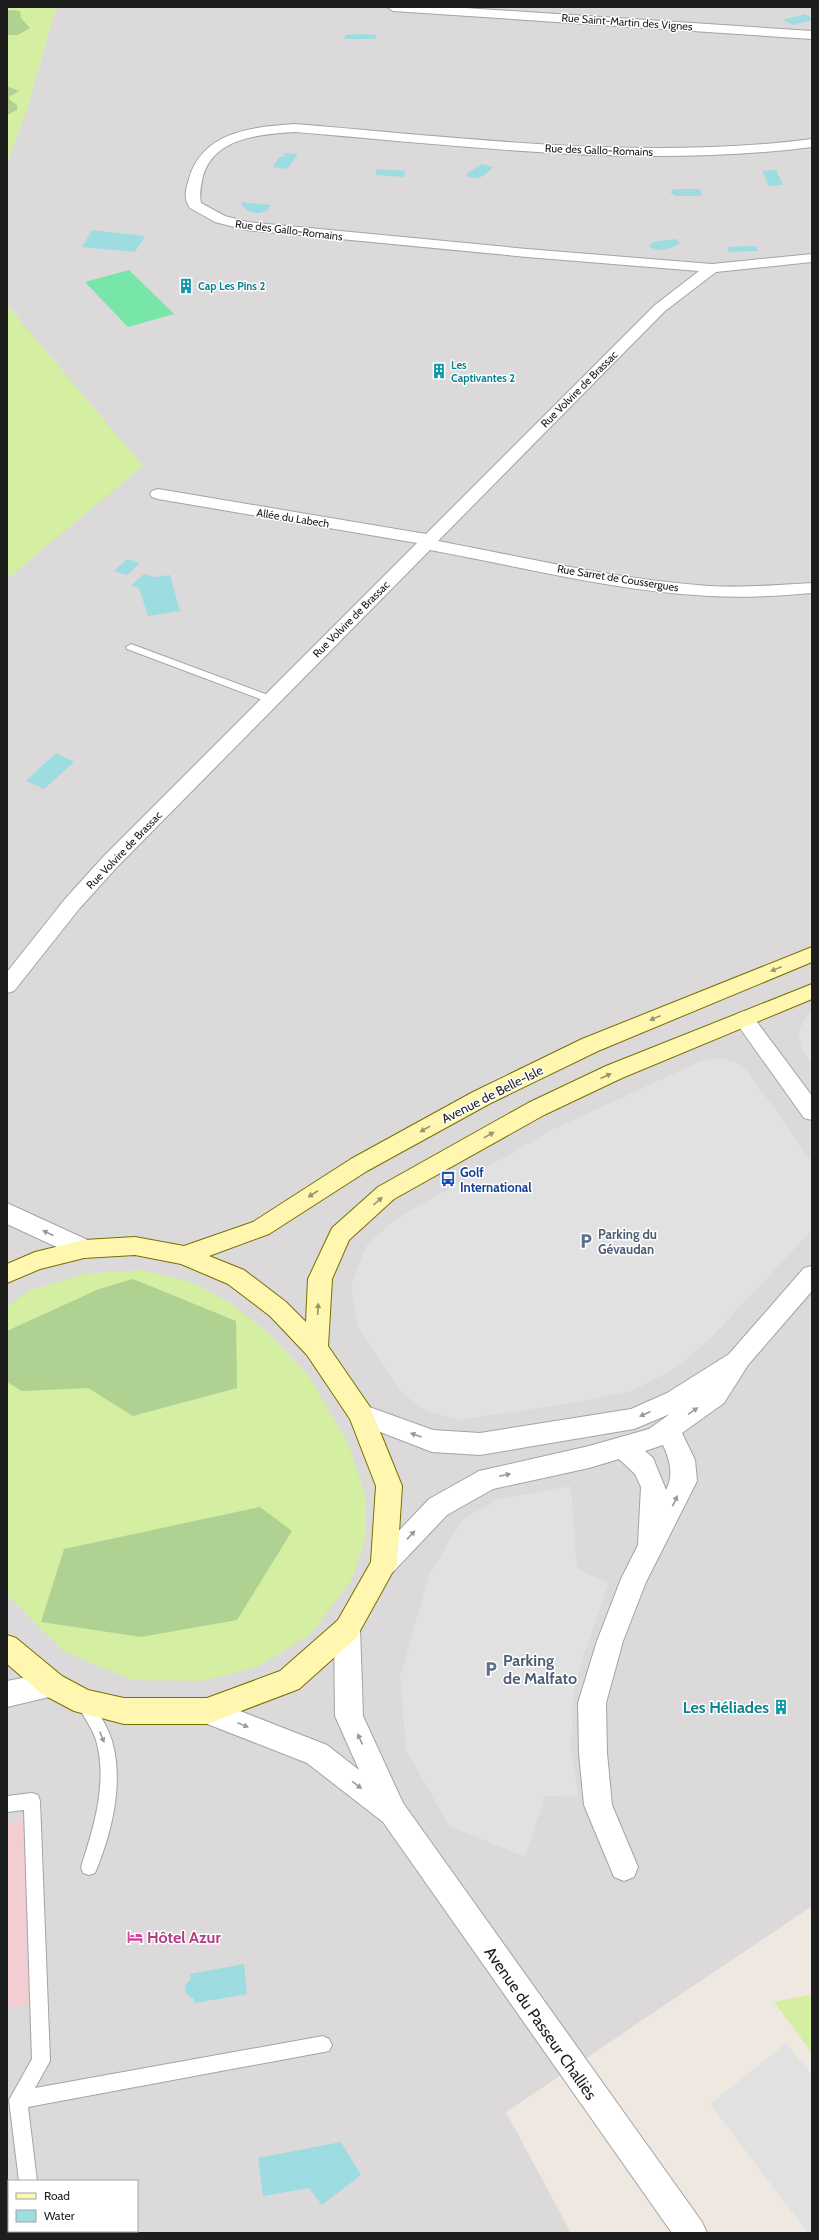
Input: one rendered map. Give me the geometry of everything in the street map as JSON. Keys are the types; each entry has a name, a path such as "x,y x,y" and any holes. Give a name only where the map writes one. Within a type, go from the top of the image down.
{"street":[{"name":"Rue Saint-Martin des Vignes","path":"393,7 756,30 812,36"},
{"name":"Rue des Gallo-Romains","path":"812,143 790,146 647,152 511,146 295,128 262,130 219,144 206,155 198,171 192,193 195,205 202,210 227,221 246,226 350,237 712,268 812,258"},
{"name":"Rue Volvire de Brassac","path":"7,986 72,904 110,862 660,308 712,268"},
{"name":"Allée du Labech","path":"158,494 428,542"},
{"name":"Rue Sarret de Coussergues","path":"428,542 617,579 695,590 755,592 812,588"},
{"name":"Avenue de Belle-Isle","path":"184,1255 261,1228 358,1165 481,1098 590,1045 812,954"},
{"path":"316,1348 320,1280 340,1234 386,1193 536,1109 614,1072 812,991"},
{"path":"744,1019 812,1112"},
{"path":"7,1212 17,1219 84,1249"},
{"path":"7,1274 35,1260 84,1249 135,1246 184,1255 236,1277 278,1309 316,1348 361,1414 389,1486 384,1564"},
{"path":"7,1647 52,1685 84,1702 124,1711 207,1710 289,1680 347,1629 384,1564 438,1507 488,1479 589,1457 656,1437 715,1396 739,1358 812,1274"},
{"path":"361,1414 432,1441 480,1444 634,1419 676,1400 739,1358"},
{"path":"624,1867 598,1805 593,1753 592,1703 610,1641 634,1579 684,1482 682,1460 668,1429"},
{"path":"623,1447 644,1466 654,1487 649,1548"},
{"name":"Avenue du Passeur Challiès","path":"347,1629 350,1716 392,1813 691,2233"},
{"path":"7,1694 52,1685"},
{"name":"Avenue du Passeur Challiès","path":"207,1710 317,1754 392,1813"}],"lane":[{"path":"130,647 272,700"},
{"path":"84,1702 104,1740 109,1783 100,1834 89,1867"},
{"path":"7,1804 32,1801 41,2061 18,2100 28,2180"},
{"path":"18,2100 322,2045"}],"shaded area":[{"path":"56,7 812,7 812,1906 506,2112 571,2233 7,2233 7,579 142,466 7,305 7,163 28,106"},
{"path":"812,1013 812,1064 802,1051 798,1032 808,1014"},
{"name":"Parking du Gévaudan","path":"722,1058 737,1063 749,1073 812,1162 812,1230 709,1340 674,1369 632,1391 579,1402 459,1420 426,1411 401,1392 357,1325 351,1284 367,1245 394,1220 554,1129 703,1060"},
{"name":"Parking de Malfato","path":"571,1486 577,1569 609,1583 582,1661 573,1695 571,1749 578,1797 545,1796 525,1857 449,1826 406,1750 400,1677 429,1575 461,1521 495,1500"},
{"path":"26,1820 34,2005 7,2008 7,1823"},
{"path":"786,2043 812,2075 812,2233 808,2233 710,2104"}],"green space":[{"path":"7,7 56,7 28,106 7,163"},
{"path":"7,10 20,11 21,18 30,28 18,35 7,35"},
{"path":"7,86 19,91 9,97 10,100 17,105 17,110 7,115"},
{"path":"129,270 174,314 128,327 85,282"},
{"path":"7,305 143,466 7,579"},
{"path":"142,1270 191,1282 232,1304 269,1334 308,1375 348,1443 366,1497 366,1537 352,1579 311,1634 257,1667 202,1681 132,1680 63,1651 7,1595 7,1307 30,1290 84,1274"},
{"path":"133,1279 236,1321 237,1388 133,1416 88,1388 22,1391 7,1382 7,1331 99,1289"},
{"path":"260,1507 292,1531 237,1620 141,1637 41,1622 64,1549"},
{"path":"809,1995 812,1999 812,2053 774,2002"}],"water":[{"path":"805,14 812,18 812,20 793,25 783,20"},
{"path":"346,35 377,35 375,39 344,39"},
{"path":"285,153 298,154 287,169 273,167 279,157 283,157"},
{"path":"482,164 493,167 482,177 471,178 467,176 467,173"},
{"path":"377,169 405,171 404,177 375,175"},
{"path":"776,170 783,185 769,186 762,171"},
{"path":"674,189 700,189 702,196 675,196 670,192"},
{"path":"242,202 271,205 267,211 253,213 241,204"},
{"path":"92,230 145,236 135,252 82,247"},
{"path":"676,239 680,243 669,248 660,250 649,246 653,242"},
{"path":"756,246 758,251 729,252 727,247"},
{"path":"127,559 140,563 127,575 114,571"},
{"path":"144,574 154,577 170,575 180,611 148,616 139,588 131,586"},
{"path":"56,753 74,762 44,789 26,781"},
{"path":"244,1964 247,1994 195,2003 193,1998 186,1994 185,1985 191,1979 190,1974"},
{"path":"341,2142 361,2175 322,2205 309,2188 263,2196 258,2158"}],"place":[{"name":"Cap Les Pins 2","path":"186,286"},
{"name":"Les Captivantes 2","path":"439,371"},
{"name":"Golf International","path":"448,1179"},
{"name":"Parking du Gévaudan","path":"586,1241"},
{"name":"Parking de Malfato","path":"491,1669"},
{"name":"Les Héliades","path":"781,1707"},
{"name":"Hôtel Azur","path":"135,1937"}]}
